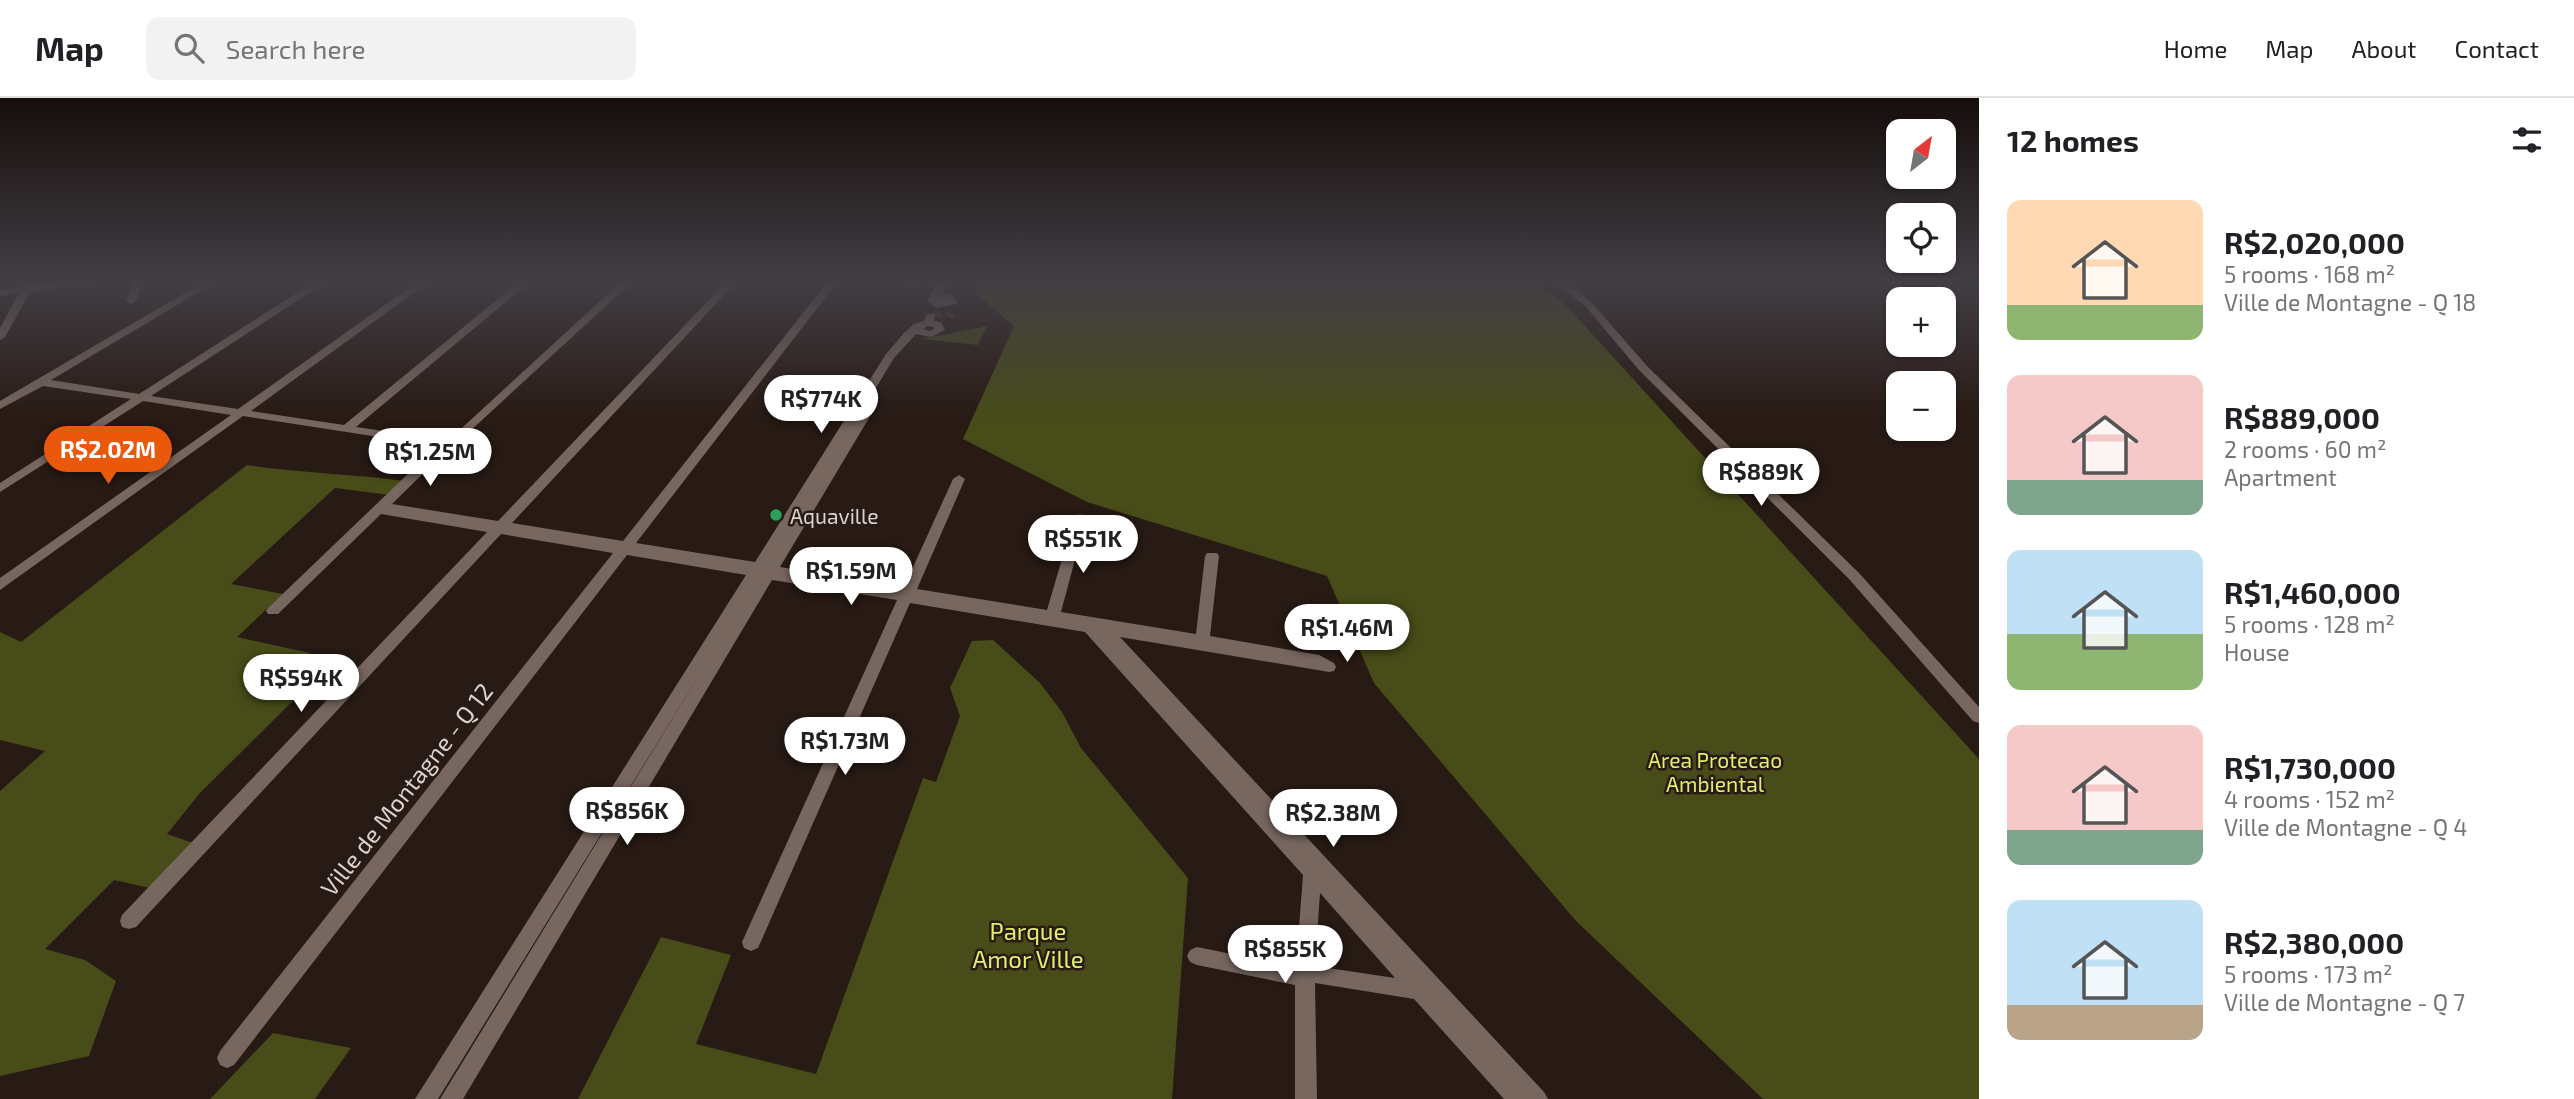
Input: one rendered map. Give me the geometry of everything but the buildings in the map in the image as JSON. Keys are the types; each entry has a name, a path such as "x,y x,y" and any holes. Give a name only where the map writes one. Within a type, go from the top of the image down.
{"street":[{"path":"0,406 135,327"},
{"path":"0,486 245,327"},
{"path":"139,396 250,327"},
{"path":"0,585 360,327"},
{"path":"347,427 470,327"},
{"path":"273,611 577,327"},
{"path":"129,921 689,327"},
{"name":"Ville de Montagne - Q 12","path":"227,1058 798,327"},
{"path":"426,1099 687,695 874,391 926,327"},
{"path":"1608,327 1643,368 1854,576 1979,717"},
{"path":"44,381 451,442"},
{"path":"751,942 960,479"},
{"path":"381,509 1322,664"},
{"path":"1052,619 1080,518"},
{"path":"1202,644 1212,556"},
{"path":"1096,627 1429,991 1537,1099"},
{"path":"451,1099 524,981 687,695"},
{"path":"1306,1099 1305,976 1313,865"},
{"path":"1197,956 1305,976 1429,991 1518,1099"},
{"path":"504,975 524,981"}],"green space":[{"path":"983,327 987,327 978,345 922,339"},
{"name":"Area Protecao Ambiental","path":"1014,327 1586,327 1979,759 1979,1099 1763,1099 1576,921 1374,683 1327,576 1087,502 963,439"},
{"path":"247,465 405,481 390,495 335,488 231,584 283,594 237,637 310,653 285,676 312,682 200,793 167,834 196,844 154,889 114,880 45,949 85,960 116,981 89,1056 0,1076 0,791 45,751 0,740 0,632 21,642"},
{"name":"Parque Amor Ville","path":"993,640 1040,683 1062,712 1081,748 1188,878 1172,1099 578,1099 661,937 731,955 696,1044 816,1074 923,778 936,782 960,716 950,688 972,641"},
{"path":"273,1033 351,1048 315,1099 210,1099"}],"place":[{"name":"Aquaville","path":"776,515"}]}
